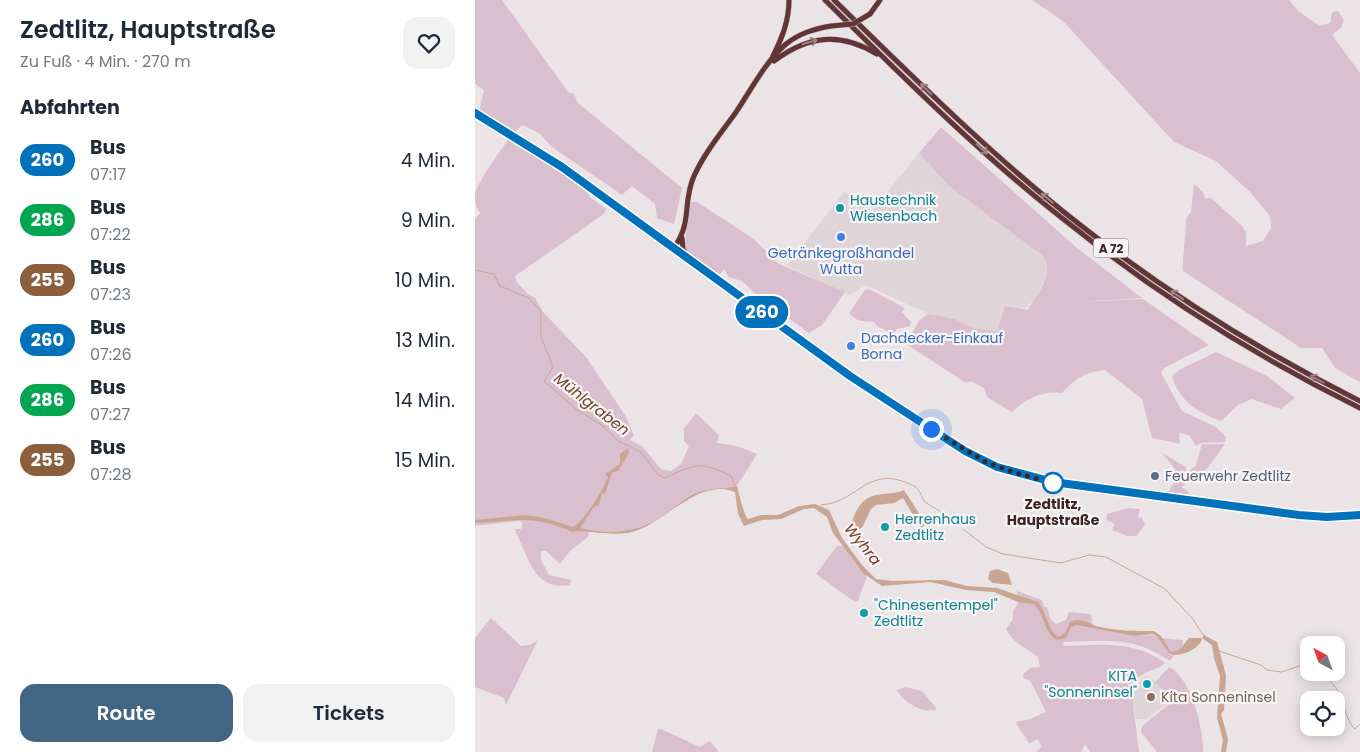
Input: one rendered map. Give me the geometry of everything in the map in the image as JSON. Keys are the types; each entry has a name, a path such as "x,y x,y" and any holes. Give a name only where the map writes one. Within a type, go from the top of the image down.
{"highway":[{"path":"768,65 783,36 789,13 789,0"},
{"name":"A 72","path":"825,0 886,60 1027,189 1127,268 1241,343 1360,408"},
{"name":"A 72","path":"834,0 975,134 1079,224 1131,263 1204,313 1285,362 1360,401"},
{"path":"674,248 687,224 689,192 694,176 705,156 768,65 785,45 799,35 817,28 853,24 870,14 880,0"},
{"path":"768,65 785,52 805,43 829,39 857,44 886,60"},
{"path":"682,235 681,244 689,259"}],"main road":[{"path":"475,113 562,167 855,379 965,451 986,462 1016,473 1053,482 1299,515 1360,515"}],"shaded area":[{"path":"475,0 502,0 568,92 574,94 578,103 682,188 674,224 657,218 655,204 632,186 622,195 552,147 540,134 523,125 514,132 479,111 484,90 475,84"},
{"path":"1032,0 1289,0 1298,11 1320,26 1330,23 1332,12 1338,11 1344,20 1341,28 1332,35 1360,73 1360,382 1335,368 1322,348 1301,348 1183,271 1186,218 1191,212 1194,184 1203,192 1205,198 1211,198 1242,226 1246,232 1246,246 1263,241 1271,228 1270,216 1250,192 1216,161 1174,142 1063,21"},
{"path":"941,127 1077,248 1142,298 1076,302 1143,299 1209,345 1164,368 1161,373 1182,411 1216,427 1226,437 1225,442 1201,443 1196,446 1189,435 1179,433 1180,444 1152,438 1142,399 1105,370 1092,372 1081,377 1062,393 1055,392 1035,396 1012,412 987,397 984,388 971,381 966,383 906,344 919,321 927,314 955,319 973,328 997,332 1005,306 1028,310 1046,277 1046,263 1043,256 950,187 919,153"},
{"path":"509,139 581,185 591,198 606,209 604,214 515,276 517,282 528,294 535,298 544,313 586,357 625,415 634,435 630,440 642,446 661,469 671,471 681,464 689,446 684,441 684,429 696,413 719,435 717,443 737,446 757,454 737,486 709,489 692,494 653,522 635,529 608,532 589,531 588,537 570,551 560,564 546,551 541,551 541,560 549,575 571,580 570,585 557,586 547,583 539,577 533,569 514,529 521,529 523,523 519,521 475,526 475,219 480,213 476,204 475,194 485,174"},
{"path":"919,153 950,187 1043,256 1047,262 1047,276 1033,301 1026,307 1018,309 1005,306 997,332 973,328 955,319 935,317 866,285 850,295 787,266 844,192 872,211"},
{"path":"691,202 697,202 754,239 779,264 845,292 822,325 809,333 759,297 742,281 729,277 724,269 718,277 695,261 685,248"},
{"path":"869,289 905,308 902,312 911,322 910,326 897,329 893,334 877,326 874,322 861,321 852,316 849,313 865,290"},
{"path":"1216,352 1267,376 1295,398 1281,409 1251,399 1237,406 1221,421 1197,410 1179,392 1172,376 1179,370"},
{"path":"1202,444 1225,444 1207,469 1181,487 1189,492 1189,497 1172,494 1169,491 1175,480 1175,469 1162,453 1186,467 1187,473 1196,465"},
{"path":"1128,508 1140,509 1138,517 1142,518 1145,525 1136,536 1127,536 1112,530 1115,524 1106,520 1107,514"},
{"path":"837,546 843,546 867,576 858,601 855,602 816,574"},
{"path":"1017,591 1042,600 1044,607 1047,607 1051,620 1056,624 1066,620 1069,612 1091,614 1093,628 1137,636 1154,635 1158,638 1183,640 1181,651 1176,652 1170,661 1131,643 1118,641 1063,642 1064,646 1104,645 1129,647 1141,650 1165,663 1143,674 1131,688 1141,682 1133,689 1132,695 1139,752 1090,752 1085,744 1081,752 1036,752 1042,746 1037,739 1029,744 1016,723 1046,712 1032,684 1029,680 1024,679 1023,674 1030,668 1040,667 1038,657 1016,642 1006,629 1013,619 1013,610 1018,604"},
{"path":"491,618 521,646 530,645 538,640 506,705 504,698 475,687 475,638"},
{"path":"1169,667 1184,681 1190,692 1201,731 1203,752 1157,752 1141,732 1142,726 1174,700 1155,682"},
{"name":"Kita Sonneninsel","path":"1145,676 1149,676 1173,699 1146,719 1136,719 1132,695 1133,689"},
{"path":"906,687 922,691 937,709 920,709 909,703 897,690"},
{"path":"658,729 700,747 710,741 719,752 652,752"}],"water":[{"path":"628,448 629,453 619,470 612,473 605,494 602,493 599,505 594,507 580,528 611,532 632,529 652,522 693,494 710,489 737,486 743,509 748,519 761,515 778,515 799,506 815,504 829,510 842,538 862,565 876,579 892,581 944,580 967,586 997,588 1038,602 1051,630 1058,637 1065,633 1070,622 1077,620 1111,629 1154,631 1161,636 1171,652 1179,650 1189,638 1201,638 1202,640 1190,651 1175,655 1168,651 1153,634 1134,636 1077,625 1071,627 1066,638 1057,640 1049,633 1038,608 1034,604 1018,602 994,592 966,590 930,582 882,586 863,573 833,533 827,517 814,508 804,509 781,519 762,520 744,526 738,514 735,492 724,489 708,491 697,495 644,528 625,533 572,532 546,523 524,520 475,523 475,520 524,515 545,518 573,527 583,518 598,496 608,477 605,474 620,464 620,454"},
{"name":"Wyhra","path":"904,490 926,524 921,528 903,498 894,503 876,505 871,509 863,526 857,532 869,551 864,554 848,530 858,508 868,498 873,496"},
{"path":"997,569 1008,573 1012,585 993,583 988,579 990,571"},
{"path":"1204,635 1217,642 1226,675 1224,710 1221,714 1228,739 1226,752 1221,752 1223,740 1217,717 1220,676 1212,645 1202,638"}],"waterway":[{"name":"Mühlgraben","path":"475,270 494,274 500,286 529,298 541,312 541,337 552,364 552,369 544,381 576,409 603,426 618,441 641,452 657,474 664,478 691,467 704,466 731,476 736,488"},
{"name":"Mühlgraben","path":"821,505 834,502 865,485 886,478 914,486 920,492 925,502 945,514"},
{"name":"Mühlgraben","path":"963,529 986,547 1003,554 1061,563 1089,555 1106,557 1165,589 1192,618 1204,636"},
{"path":"1219,651 1261,665 1267,670 1281,672 1300,666"},
{"path":"1330,681 1342,699 1352,726 1355,729 1360,724"}],"bus line":[{"name":"260","path":"475,113 562,167 855,379 965,451 997,467 1039,480 1299,515 1327,517 1360,515"}],"place":[{"name":"Haustechnik Wiesenbach","path":"840,208"},
{"name":"Getränkegroßhandel Wutta","path":"841,237"},
{"name":"Dachdecker-Einkauf Borna","path":"851,346"},
{"name":"Feuerwehr Zedtlitz","path":"1155,476"},
{"name":"Zedtlitz, Hauptstraße","path":"1053,483"},
{"name":"Herrenhaus Zedtlitz","path":"885,527"},
{"name":"\"Chinesentempel\" Zedtlitz","path":"864,613"},
{"name":"KITA \"Sonneninsel\"","path":"1147,684"},
{"name":"Kita Sonneninsel","path":"1151,697"}],"route":[{"path":"931,429 974,456 997,467 1053,483"}]}
